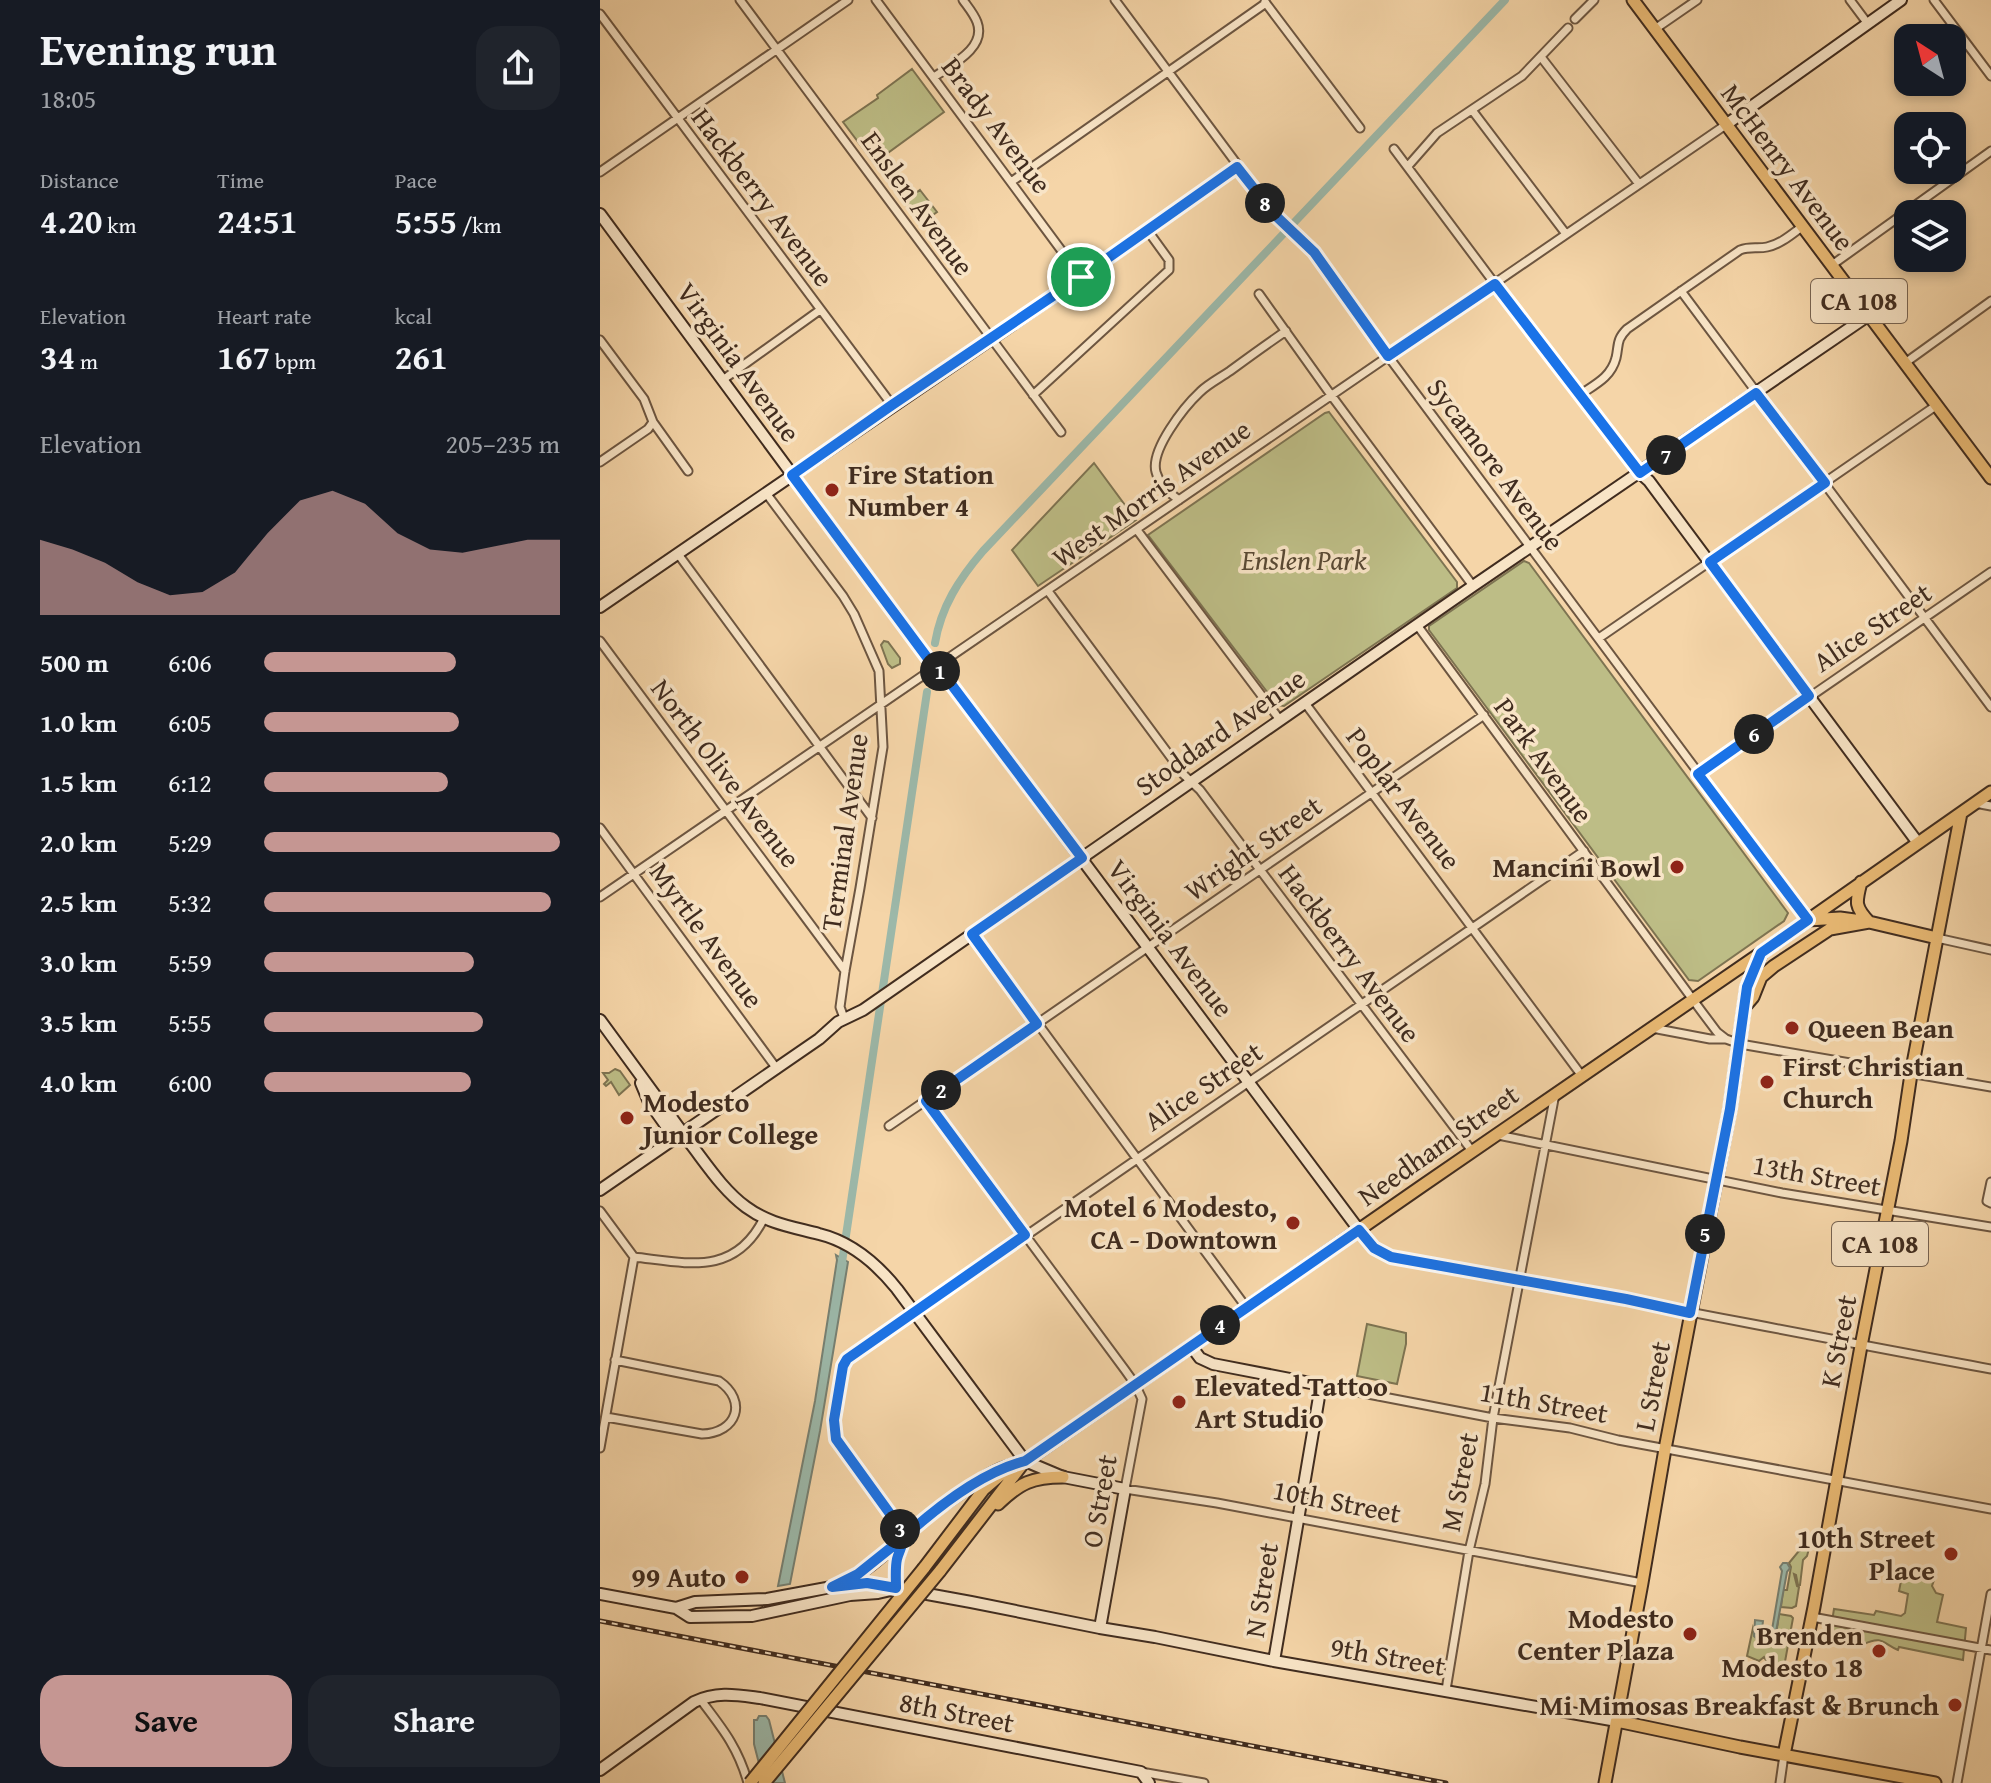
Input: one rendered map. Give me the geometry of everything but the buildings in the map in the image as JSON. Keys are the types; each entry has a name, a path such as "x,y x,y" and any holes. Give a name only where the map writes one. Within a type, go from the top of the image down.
{"main road":[{"name":"McHenry Avenue","path":"1633,0 1937,405 1986,463 1991,478"},
{"name":"Needham Street","path":"1021,1462 1991,792"},
{"name":"K Street","path":"1784,1755 1961,813"},
{"path":"1861,882 1857,905 1869,922"},
{"path":"1808,920 1840,918 1869,922 1937,938"},
{"path":"1745,1007 1761,977 1774,966 1830,929 1869,922"},
{"name":"L Street","path":"1605,1783 1730,1109 1747,987 1761,953"},
{"path":"764,1783 940,1571 1021,1462"},
{"path":"749,1783 924,1568 984,1489 1021,1462"},
{"path":"964,1539 1000,1502 1023,1484 1043,1477 1063,1477"},
{"name":"9th Street","path":"1617,1721 1935,1783"}],"street":[{"name":"Enslen Avenue","path":"740,0 1061,432"},
{"path":"600,172 848,0"},
{"name":"Brady Avenue","path":"876,0 1081,277"},
{"path":"934,77 972,49 978,38 978,23 963,0"},
{"name":"Sycamore Avenue","path":"1115,0 1237,167 1282,223 1314,252 1808,920"},
{"path":"1575,19 1594,0"},
{"path":"1655,29 1697,0"},
{"path":"1850,0 1868,24"},
{"path":"1727,124 1901,0"},
{"path":"1934,0 1991,76"},
{"path":"1011,182 1265,1 1360,128"},
{"name":"Hackberry Avenue","path":"600,14 892,405"},
{"path":"1408,166 1437,133 1522,76 1568,28"},
{"path":"1541,57 1639,184"},
{"path":"1472,110 1566,234"},
{"name":"West Morris Avenue","path":"600,897 1727,124"},
{"path":"1394,149 1633,467 1649,481 1918,843"},
{"path":"1832,265 1991,151"},
{"path":"600,607 1237,167"},
{"name":"Virginia Avenue","path":"600,214 929,660 1082,858 1359,1230"},
{"path":"1581,394 1607,375 1615,360 1618,341 1627,329 1740,250 1772,246 1803,226"},
{"path":"1033,395 1169,270 1169,260 1148,231"},
{"path":"1681,291 1991,707"},
{"path":"1259,294 1473,586"},
{"path":"1905,363 1991,301"},
{"path":"724,379 820,310"},
{"name":"Stoddard Avenue","path":"600,1190 777,1069 844,1018 858,1014 1869,315"},
{"path":"1179,500 1158,479 1155,469 1160,446 1177,419 1200,392 1286,331"},
{"path":"600,340 644,399 652,418 688,471"},
{"path":"1599,638 1937,405"},
{"path":"600,462 648,429 652,418"},
{"name":"Terminal Avenue","path":"766,493 854,614 879,671 883,747 845,971 840,1006 844,1018"},
{"path":"1137,530 1280,720"},
{"path":"678,554 872,818"},
{"name":"Alice Street","path":"1698,774 1991,572"},
{"name":"Hackberry Avenue","path":"1048,591 1175,763 1200,790 1472,1151"},
{"name":"Park Avenue","path":"1417,625 1717,1032 1726,1039"},
{"name":"North Olive Avenue","path":"600,641 845,971"},
{"name":"Poplar Avenue","path":"1305,703 1582,1076"},
{"name":"Wright Street","path":"889,1126 1484,715"},
{"path":"1975,803 1991,806"},
{"name":"Myrtle Avenue","path":"600,828 777,1069"},
{"name":"Alice Street","path":"903,1538 901,1529 836,1439 834,1420 843,1366 847,1359 1584,851"},
{"path":"972,934 1246,1307"},
{"path":"1937,938 1991,950"},
{"path":"600,1020 737,1200 764,1218 788,1228 837,1240 880,1269 914,1311 1021,1462"},
{"path":"1652,1028 1991,1087"},
{"path":"636,1070 649,1102 672,1135 671,1141"},
{"name":"M Street","path":"1446,1690 1469,1551 1485,1484 1493,1418 1555,1094"},
{"path":"926,1101 1135,1384"},
{"name":"13th Street","path":"1496,1135 1782,1193 1991,1227"},
{"path":"1991,1182 1987,1201 1991,1203"},
{"path":"600,1211 634,1257 600,1448"},
{"path":"634,1257 695,1264 719,1261 748,1243 764,1218"},
{"path":"1359,1230 1374,1248 1391,1257 1991,1369"},
{"name":"11th Street","path":"1191,1346 1197,1355 1210,1363 1991,1509"},
{"path":"606,1417 710,1434 726,1429 736,1408 734,1399 719,1381 615,1360"},
{"name":"O Street","path":"1100,1628 1142,1399 1135,1384"},
{"name":"N Street","path":"1274,1661 1321,1385"},
{"name":"10th Street","path":"1021,1462 1063,1477 1642,1583"},
{"name":"Needham Street","path":"832,1587 858,1574 921,1522 983,1478 1004,1466 1021,1462"},
{"path":"600,1594 676,1608 690,1617 752,1616 850,1595 878,1593 896,1588 896,1566 904,1544 903,1538"},
{"name":"9th Street","path":"832,1587 867,1583 1274,1661 1617,1721"},
{"path":"676,1608 695,1602 767,1599 832,1587"},
{"path":"1957,1783 1991,1594"},
{"path":"1812,1617 1991,1650"},
{"name":"8th Street","path":"700,1699 724,1694 760,1698 1204,1783"},
{"path":"600,1770 700,1699 734,1745 749,1783"},
{"name":"K Street","path":"1780,1783 1784,1755"},
{"path":"1141,1772 1149,1783"}],"green space":[{"path":"912,69 944,112 874,163 843,122"},
{"path":"920,190 937,212 920,224 904,202"},
{"name":"Enslen Park","path":"1329,412 1457,582 1457,588 1284,706 1277,705 1148,535"},
{"path":"1094,463 1136,520 1038,586 1012,550"},
{"path":"1524,561 1529,563 1788,913 1784,921 1698,981 1689,980 1429,630 1429,626"},
{"path":"884,641 900,658 900,664 892,668 881,645"},
{"path":"615,1069 630,1085 619,1095 611,1082 606,1086 604,1084 608,1080 603,1073"},
{"path":"1367,1324 1406,1333 1397,1384 1357,1376"},
{"path":"1810,1545 1803,1560 1800,1585 1794,1574 1797,1586 1799,1587 1796,1606 1781,1607 1783,1590 1787,1590 1789,1563 1798,1552"},
{"path":"1902,1576 1934,1580 1932,1586 1936,1593 1943,1595 1937,1622 1966,1628 1963,1660 1899,1647 1898,1650 1879,1640 1864,1644 1861,1639 1830,1634 1834,1609 1874,1615 1876,1611 1901,1616 1905,1613 1908,1594 1899,1591"},
{"path":"1779,1614 1793,1618 1785,1677 1780,1677 1764,1657 1759,1661 1747,1656 1753,1628 1757,1641 1764,1644 1769,1642 1776,1632"}],"shaded area":[{"path":"836,1255 848,1262 820,1431 790,1584 778,1586 815,1401"},
{"path":"1783,1563 1790,1568 1775,1637 1770,1643 1762,1644 1754,1636 1755,1620 1763,1621 1762,1629 1772,1630"},
{"path":"766,1716 769,1720 785,1783 764,1783 754,1744 754,1720"}],"waterway":[{"path":"935,643 952,594 983,551 1505,0"},
{"path":"841,1269 927,692"}],"railway":[{"path":"600,1621 1446,1783"}],"place":[{"name":"Fire Station Number 4","path":"832,490"},
{"name":"Mancini Bowl","path":"1677,867"},
{"name":"Queen Bean","path":"1792,1028"},
{"name":"First Christian Church","path":"1767,1082"},
{"name":"Modesto Junior College","path":"627,1118"},
{"name":"Motel 6 Modesto, CA - Downtown","path":"1293,1223"},
{"name":"Elevated Tattoo Art Studio","path":"1179,1402"},
{"name":"10th Street Place","path":"1951,1554"},
{"name":"99 Auto","path":"742,1577"},
{"name":"Modesto Center Plaza","path":"1690,1634"},
{"name":"Brenden Modesto 18","path":"1879,1651"},
{"name":"Mi Mimosas Breakfast & Brunch","path":"1955,1705"}],"route":[{"path":"1081,277 792,475 929,660 945,676 1082,858 972,934 1037,1024 926,1101 1025,1235 858,1349 843,1366 834,1420 836,1439 901,1529 903,1538 851,1579 832,1587 867,1583 896,1588 896,1566 904,1544 903,1538 921,1522 983,1478 1004,1466 1025,1461 1359,1230 1374,1248 1391,1257 1690,1313 1730,1109 1747,987 1761,953 1808,920 1698,774 1809,696 1710,562 1825,483 1756,393 1640,473 1495,284 1388,356 1314,252 1282,223 1237,167 1081,277"}]}
